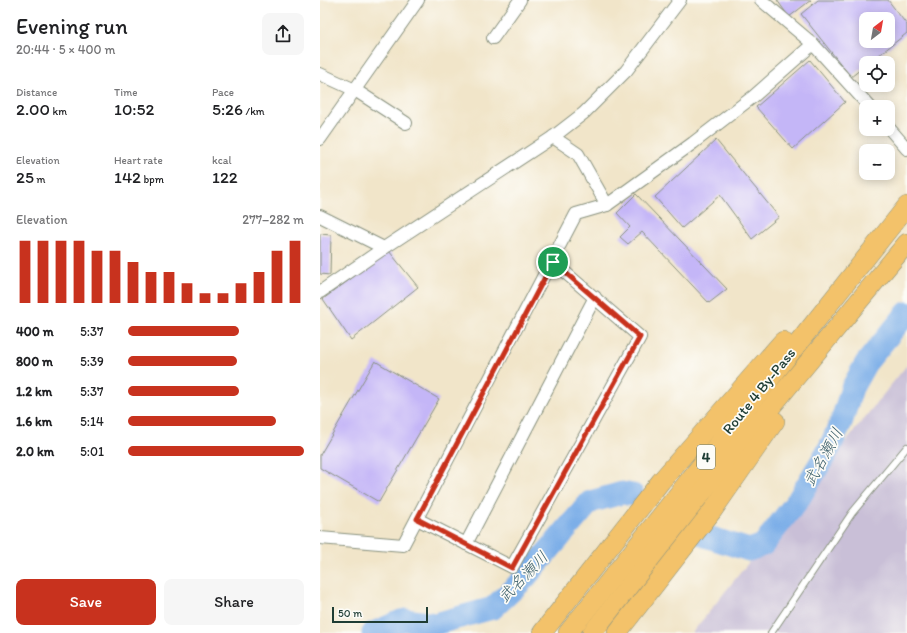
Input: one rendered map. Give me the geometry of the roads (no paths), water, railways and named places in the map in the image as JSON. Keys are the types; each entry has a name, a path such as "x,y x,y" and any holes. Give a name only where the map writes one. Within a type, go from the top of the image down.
{"highway":[{"name":"Route 4 By-Pass","path":"568,633 907,206"},
{"name":"Route 4 By-Pass","path":"592,633 733,454 792,385 907,243"},
{"path":"542,633 661,481 790,333 846,282"},
{"path":"617,633 713,510 776,420 792,385"}],"street":[{"path":"320,139 418,0"},
{"path":"493,38 520,0"},
{"path":"320,292 384,248 553,138 584,113 626,71 680,0"},
{"path":"760,0 813,44 864,100"},
{"path":"320,538 403,545 553,262 576,214 607,205 754,96 813,44"},
{"path":"320,74 355,90 406,123"},
{"path":"895,136 907,149"},
{"path":"553,138 578,154 607,205"},
{"path":"320,216 384,248"},
{"path":"417,519 512,568 640,337 553,262"},
{"path":"466,544 594,297"}],"lane":[{"path":"772,633 852,513 907,447"}],"waterway":[{"name":"武名瀬川","path":"705,536 749,550 763,545 798,500 830,447 842,420 852,388 866,363 907,313"},
{"name":"武名瀬川","path":"373,633 401,621 406,620 435,624 493,608 525,578 590,502 622,493 633,495"}]}
